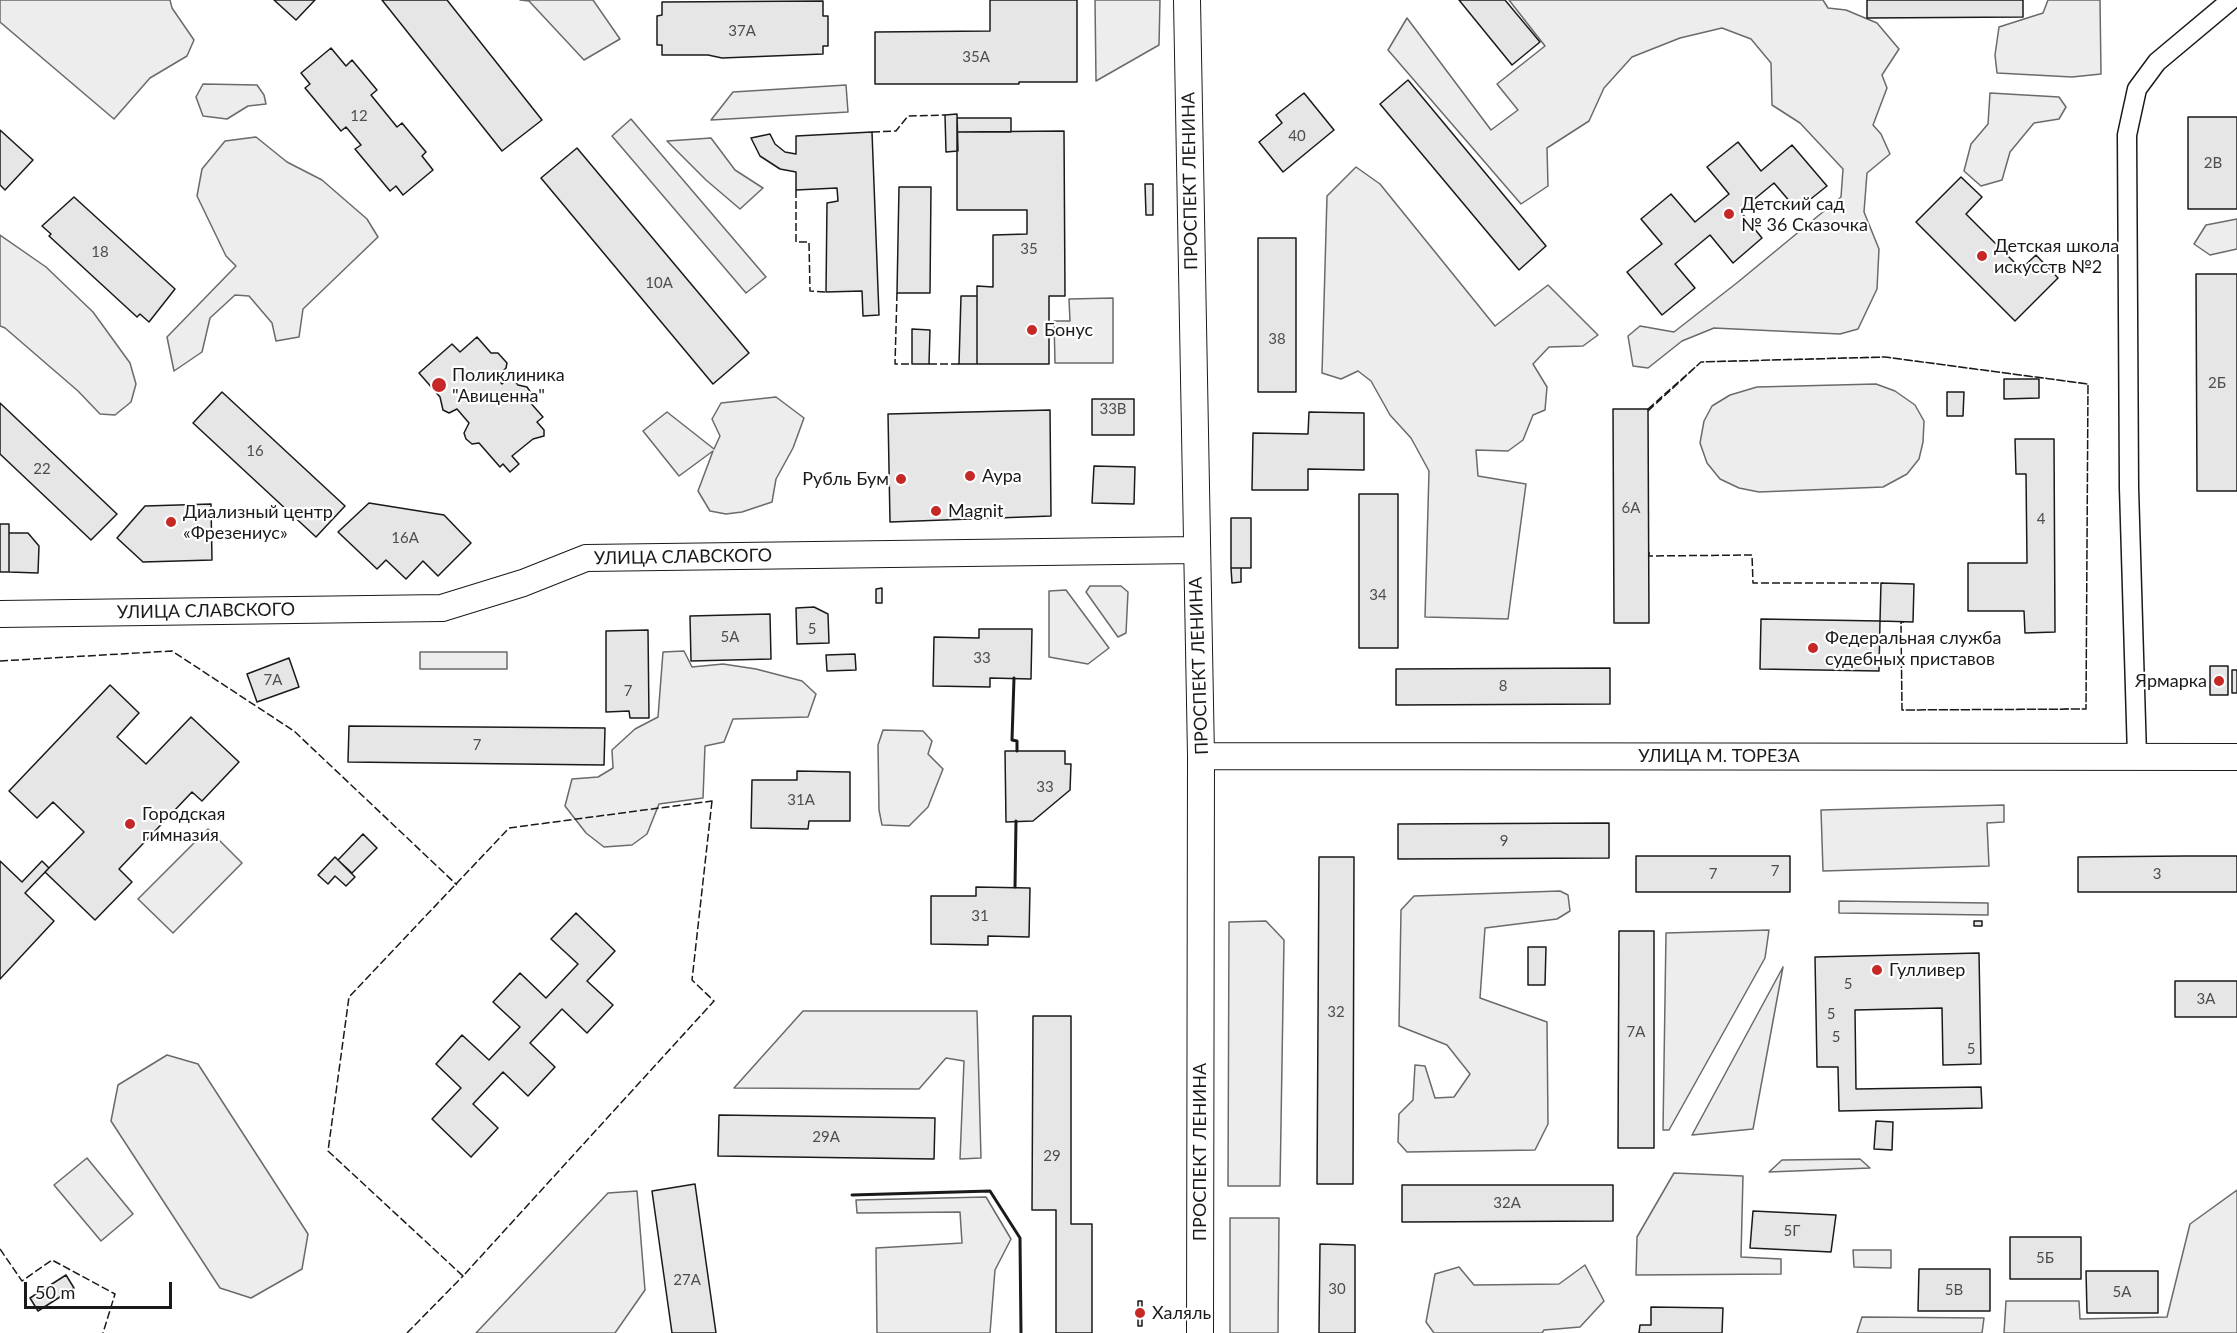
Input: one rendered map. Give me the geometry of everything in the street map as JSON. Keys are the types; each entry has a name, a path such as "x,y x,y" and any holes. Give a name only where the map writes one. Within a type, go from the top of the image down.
{"street":[{"name":"ПРОСПЕКТ ЛЕНИНА","path":"1187,0 1201,756 1200,1333"},
{"path":"2136,756 2129,488 2127,135 2138,89 2157,62 2231,0"},
{"name":"УЛИЦА СЛАВСКОГО","path":"0,614 442,608 523,583 586,558 1196,550"},
{"name":"УЛИЦА М. ТОРЕЗА","path":"1201,756 2237,757"}],"shaded area":[{"path":"0,0 170,0 172,8 194,40 187,56 150,78 114,119 0,22"},
{"path":"520,0 593,0 620,39 584,60 529,1"},
{"path":"1095,0 1160,0 1159,45 1096,81"},
{"path":"1509,0 1823,0 1828,8 1846,10 1877,23 1899,49 1882,75 1887,88 1873,125 1881,134 1890,154 1867,173 1864,212 1879,249 1877,289 1858,329 1840,334 1714,328 1682,341 1648,368 1633,366 1628,336 1640,326 1674,332 1841,197 1843,169 1800,123 1772,105 1771,63 1751,39 1722,28 1680,38 1632,57 1604,88 1589,121 1547,148 1548,186 1521,204 1388,50 1407,18 1491,130 1518,110 1497,84 1545,46"},
{"path":"2048,0 2100,0 2101,74 2072,77 1997,73 1995,55 1999,27 2043,13"},
{"path":"203,84 257,85 264,95 266,104 248,106 227,119 203,116 196,97"},
{"path":"846,85 848,112 711,120 733,92"},
{"path":"1990,93 2059,97 2066,107 2059,119 2034,123 2010,152 2002,180 1981,186 1964,171 1971,144 1988,124"},
{"path":"631,119 766,277 746,293 612,136"},
{"path":"256,137 287,162 322,180 367,219 378,237 303,309 299,337 276,341 272,323 249,296 235,295 210,318 202,352 174,371 167,337 236,266 226,256 197,196 202,169 225,141"},
{"path":"711,138 735,170 763,188 740,209 706,180 667,141"},
{"path":"1356,167 1380,184 1495,326 1548,285 1598,335 1583,346 1549,347 1533,364 1547,387 1545,410 1533,415 1523,440 1508,451 1476,450 1478,476 1526,484 1508,619 1425,617 1429,471 1411,438 1390,415 1371,381 1358,371 1341,379 1322,373 1327,196"},
{"path":"2237,219 2237,249 2210,255 2194,244 2206,225"},
{"path":"0,235 46,267 93,312 130,363 136,384 131,402 115,415 100,414 78,391 0,326"},
{"path":"1113,298 1113,363 1055,363 1054,321 1070,321 1069,299"},
{"path":"1876,384 1895,391 1915,405 1924,421 1919,459 1907,474 1883,487 1759,492 1739,488 1720,479 1707,463 1700,443 1704,421 1712,406 1730,395 1757,387"},
{"path":"776,397 804,418 793,448 776,479 772,502 742,512 726,514 710,511 698,491 713,451 679,476 643,431 667,412 714,449 720,436 712,419 721,403"},
{"path":"1090,586 1121,586 1128,592 1126,633 1118,637 1086,592"},
{"path":"1066,590 1109,648 1088,664 1049,657 1049,591"},
{"path":"684,651 692,667 723,664 756,669 802,681 816,694 808,717 733,719 724,742 705,746 703,798 659,804 647,834 632,845 604,847 586,833 565,806 572,779 598,777 613,768 612,750 635,729 658,717 663,652"},
{"path":"420,652 507,652 507,669 420,669"},
{"path":"883,730 923,731 932,741 928,754 943,769 928,807 909,826 882,825 879,810 878,745"},
{"path":"2004,805 2004,822 1987,823 1989,866 1823,871 1821,810"},
{"path":"208,829 242,863 173,933 138,899"},
{"path":"1560,891 1568,895 1570,911 1557,919 1485,928 1480,998 1547,1022 1548,1124 1535,1150 1407,1152 1398,1142 1399,1114 1413,1100 1415,1065 1425,1066 1435,1098 1454,1097 1470,1074 1447,1045 1399,1026 1401,910 1414,896"},
{"path":"1839,901 1988,903 1988,915 1839,913"},
{"path":"1266,921 1284,940 1280,1186 1228,1186 1229,922"},
{"path":"1769,930 1765,958 1669,1130 1663,1130 1666,933"},
{"path":"1783,967 1753,1129 1692,1135"},
{"path":"803,1011 977,1011 981,1158 960,1159 964,1061 946,1058 919,1089 734,1088"},
{"path":"167,1055 198,1064 308,1234 302,1269 251,1298 220,1288 111,1121 118,1085"},
{"path":"87,1158 133,1214 101,1241 54,1185"},
{"path":"1860,1159 1870,1168 1769,1172 1782,1160"},
{"path":"1674,1173 1743,1176 1741,1257 1781,1259 1781,1274 1636,1275 1637,1237"},
{"path":"2237,1190 2237,1333 2004,1333 2006,1301 2079,1301 2080,1319 2167,1317 2190,1224"},
{"path":"637,1191 645,1290 615,1333 476,1333 608,1193"},
{"path":"986,1197 1011,1239 995,1270 990,1333 877,1333 876,1248 962,1243 960,1212 857,1213 856,1200"},
{"path":"1230,1218 1279,1218 1278,1333 1230,1333"},
{"path":"1853,1250 1891,1250 1891,1268 1854,1267"},
{"path":"1585,1265 1604,1301 1580,1327 1544,1330 1542,1333 1434,1333 1426,1322 1435,1274 1459,1267 1474,1285 1559,1284"},
{"path":"1862,1317 1984,1318 1982,1333 1857,1333"}],"building":[{"path":"274,0 315,0 296,20"},
{"path":"382,0 447,0 542,120 502,151"},
{"path":"990,0 1077,0 1077,82 875,84 875,32 990,31"},
{"path":"1459,0 1505,0 1540,42 1512,65"},
{"path":"1867,0 2023,0 2023,17 1867,18"},
{"path":"823,1 823,16 828,16 828,46 823,46 823,54 722,58 708,55 662,55 662,45 657,45 657,16 662,15 662,2"},
{"path":"331,48 346,66 352,60 377,90 371,95 397,127 402,123 426,152 422,156 433,170 403,195 396,186 390,191 355,149 361,145 346,127 341,131 305,88 310,84 301,73"},
{"path":"1408,80 1546,246 1519,270 1380,104"},
{"path":"1304,93 1334,130 1283,172 1259,142 1282,123 1276,115"},
{"path":"957,114 958,151 946,152 945,115"},
{"path":"2188,117 2237,117 2237,209 2188,209"},
{"path":"957,118 1011,118 1011,132 957,132"},
{"path":"0,130 33,160 5,190 0,185"},
{"path":"1064,131 1065,296 1049,296 1049,364 977,364 977,286 993,287 993,235 1027,234 1027,210 957,210 957,132"},
{"path":"872,132 879,315 863,316 862,291 826,292 827,203 838,201 837,188 796,190 796,172 780,169 760,156 751,138 770,134 775,144 785,152 796,154 796,136"},
{"path":"1738,142 1761,171 1792,145 1827,186 1797,210 1774,183 1740,211 1762,238 1733,263 1710,235 1675,264 1695,288 1662,315 1627,272 1662,244 1641,219 1671,194 1695,222 1729,194 1707,167"},
{"path":"577,148 749,353 713,384 541,178"},
{"name":"Детская школа искусств №2","path":"1961,177 1982,197 1966,214 2021,269 2036,255 2058,278 2015,321 1916,222"},
{"path":"1145,184 1153,184 1153,215 1146,215"},
{"path":"899,187 931,187 930,293 897,293"},
{"path":"74,197 175,289 149,322 140,314 137,317 49,236 51,234 42,226"},
{"path":"1258,238 1296,238 1296,392 1258,392"},
{"path":"2196,274 2237,274 2237,491 2197,491"},
{"path":"961,296 977,296 977,364 959,364"},
{"path":"912,329 930,330 929,364 912,364"},
{"path":"477,337 491,353 498,353 507,363 506,368 496,377 502,384 511,376 518,385 527,387 531,393 528,400 543,417 537,422 544,430 544,436 533,439 512,456 519,464 510,472 503,464 500,467 479,443 472,444 466,439 464,433 469,423 457,409 449,413 443,410 440,397 419,373 452,344 460,352"},
{"path":"2004,379 2039,379 2039,398 2004,399"},
{"path":"222,392 345,506 316,537 193,423"},
{"path":"1947,392 1964,392 1963,416 1947,416"},
{"path":"1092,399 1134,399 1134,435 1092,435"},
{"path":"0,403 117,514 91,540 0,454"},
{"path":"1613,409 1648,409 1649,623 1614,623"},
{"name":"Аура","path":"1050,410 1051,516 890,522 888,414"},
{"path":"1309,412 1364,413 1364,470 1308,469 1308,490 1252,490 1253,433 1308,434"},
{"path":"2015,439 2054,439 2055,632 2025,633 2024,611 1968,611 1968,563 2027,563 2026,474 2016,474"},
{"path":"1094,466 1135,467 1134,504 1092,503"},
{"path":"1359,494 1398,494 1398,648 1359,648"},
{"path":"369,503 444,515 471,543 438,576 423,561 406,579 386,560 377,569 338,532"},
{"name":"Диализный центр «Фрезениус»","path":"211,504 212,560 143,562 117,538 145,506"},
{"path":"1231,518 1251,518 1251,568 1231,568"},
{"path":"0,524 9,524 9,572 0,572"},
{"path":"9,533 28,533 39,546 38,573 9,572"},
{"path":"1231,568 1241,568 1241,582 1232,583"},
{"path":"1881,583 1914,584 1913,622 1880,621"},
{"path":"882,588 882,603 876,603 876,589"},
{"path":"814,607 828,614 829,643 797,644 796,608"},
{"path":"770,614 771,659 691,661 690,616"},
{"path":"1761,619 1880,621 1879,671 1760,669"},
{"path":"979,629 1032,629 1031,679 990,678 990,687 933,686 934,637 979,638"},
{"path":"648,630 649,718 630,718 629,711 606,712 606,631"},
{"path":"855,654 856,670 827,671 826,655"},
{"path":"289,658 299,687 257,702 247,674"},
{"name":"Ярмарка","path":"2210,666 2228,666 2228,695 2210,695"},
{"path":"1610,668 1610,704 1396,705 1396,669"},
{"path":"2232,670 2237,670 2237,693 2232,693"},
{"path":"110,685 139,713 117,737 146,764 191,717 239,762 202,801 192,792 119,869 132,882 95,920 45,872 84,832 53,802 37,818 9,791"},
{"path":"349,726 605,728 604,765 348,762"},
{"path":"1005,751 1065,751 1065,764 1071,764 1070,790 1033,821 1006,822"},
{"path":"797,771 850,772 850,821 809,821 808,829 751,828 752,780 797,780"},
{"path":"1609,823 1609,858 1398,859 1398,824"},
{"path":"363,834 377,848 352,873 338,860"},
{"path":"1636,856 1790,856 1790,892 1636,892"},
{"path":"2237,856 2237,892 2078,892 2078,857"},
{"path":"335,857 355,877 346,886 335,876 328,884 318,875"},
{"path":"1319,857 1354,857 1353,1184 1317,1184"},
{"path":"0,861 22,882 42,861 49,868 25,893 54,921 0,979"},
{"path":"976,887 1030,888 1029,937 988,936 988,945 931,944 931,896 976,896"},
{"path":"576,913 615,951 587,981 613,1005 587,1033 562,1009 530,1043 555,1067 528,1096 503,1072 473,1104 498,1128 471,1157 432,1119 461,1088 436,1064 462,1035 489,1060 520,1027 493,1002 520,973 546,998 578,964 551,939"},
{"path":"1974,921 1982,921 1982,926 1974,926"},
{"path":"1619,931 1654,931 1654,1148 1618,1148"},
{"path":"1528,947 1546,947 1545,985 1528,985"},
{"path":"1979,953 1981,1064 1943,1065 1942,1008 1855,1010 1856,1089 1981,1087 1982,1108 1839,1111 1838,1067 1817,1067 1815,957"},
{"path":"2175,981 2237,981 2237,1017 2175,1017"},
{"path":"1033,1016 1071,1016 1071,1224 1092,1224 1092,1333 1056,1333 1056,1210 1032,1210"},
{"path":"719,1115 935,1118 934,1159 718,1156"},
{"path":"1876,1121 1893,1122 1892,1150 1874,1149"},
{"path":"695,1184 716,1333 672,1333 652,1191"},
{"path":"1402,1185 1613,1185 1613,1221 1402,1222"},
{"path":"1753,1211 1836,1215 1831,1252 1750,1248"},
{"path":"2010,1237 2081,1237 2081,1279 2010,1279"},
{"path":"1320,1244 1355,1245 1355,1333 1319,1333"},
{"path":"1919,1269 1990,1269 1990,1311 1918,1311"},
{"path":"2086,1271 2158,1271 2158,1313 2087,1313"},
{"path":"66,1275 74,1288 38,1311 30,1298"},
{"name":"Халяль","path":"1138,1301 1142,1301 1142,1326 1138,1326"},
{"path":"1651,1307 1723,1308 1722,1333 1639,1333 1640,1325 1651,1325"}],"fence":[{"path":"872,132 896,131 908,116 945,115"},
{"path":"796,190 796,242 809,242 810,291 826,292"},
{"path":"897,293 895,364 912,364"},
{"path":"1648,409 1701,362 1885,357 2088,384 2086,709 1902,710 1901,622 1904,622"},
{"path":"1648,411 1701,362 1885,357 2088,384 2086,709 1902,710 1901,622"},
{"path":"929,364 962,364"},
{"path":"1649,552 1649,556 1752,555 1753,583 1883,583"},
{"path":"0,661 172,651 294,731 457,885"},
{"path":"712,801 692,980 714,1001 463,1276 328,1151 349,997 509,828 712,801"},
{"path":"0,1249 22,1281 52,1260 115,1294 103,1333"},
{"path":"407,1333 462,1275"}],"wall":[{"path":"1014,678 1012,740 1017,741 1017,751"},
{"path":"1015,887 1016,821"},
{"path":"852,1195 990,1191 1020,1238 1021,1333"}],"place":[{"name":"Детский сад № 36 Сказочка","path":"1729,214"},
{"name":"Детская школа искусств №2","path":"1982,256"},
{"name":"Бонус","path":"1032,330"},
{"name":"Поликлиника \"Авиценна\"","path":"439,385"},
{"name":"Аура","path":"970,476"},
{"name":"Рубль Бум","path":"901,479"},
{"name":"Magnit","path":"936,511"},
{"name":"Диализный центр «Фрезениус»","path":"171,522"},
{"name":"Федеральная служба судебных приставов","path":"1813,648"},
{"name":"Ярмарка","path":"2219,681"},
{"name":"Городская гимназия","path":"130,824"},
{"name":"Гулливер","path":"1877,970"},
{"name":"Халяль","path":"1140,1313"}]}
